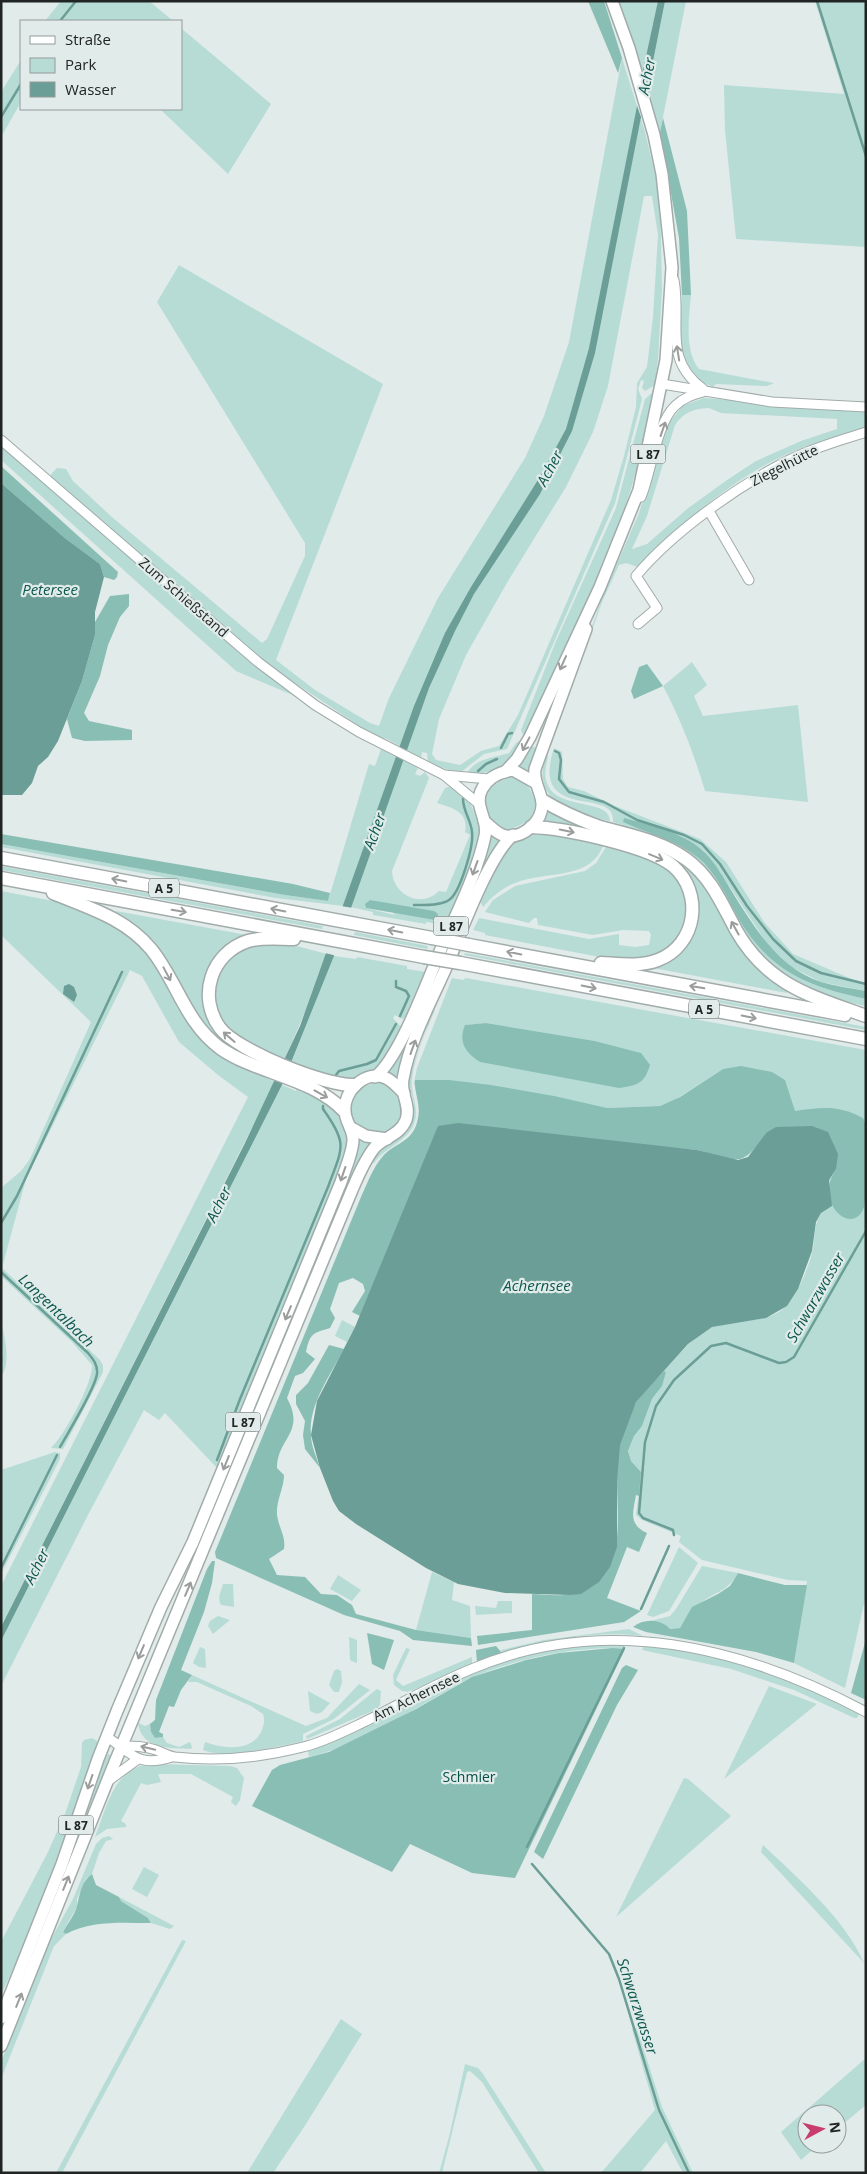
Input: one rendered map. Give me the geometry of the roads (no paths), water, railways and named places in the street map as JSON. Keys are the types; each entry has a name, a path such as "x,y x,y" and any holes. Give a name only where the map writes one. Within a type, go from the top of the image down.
{"highway":[{"path":"542,800 608,835 671,865 682,876 689,888 693,905 687,934 674,950 664,958 648,963 559,962"},
{"path":"531,827 608,835 665,847 687,859 714,888 749,950 764,967 779,980 803,993 866,1017"},
{"name":"A 5","path":"1,858 866,1017"},
{"name":"A 5","path":"1,878 866,1039"},
{"path":"28,883 105,914 131,930 156,956 188,1014 202,1033 224,1050 270,1065 297,1077 344,1111"},
{"path":"270,1065 229,1038 219,1027 212,1014 209,1001 208,988 212,974 226,954 247,941 267,938 322,938"},
{"path":"297,1077 340,1085 355,1085"}],"main road":[{"name":"L 87","path":"536,783 534,773 542,747 578,654 600,588 639,490 662,384 669,328 672,267 662,174 654,135 629,48 612,1"},
{"name":"L 87","path":"506,771 517,759 527,742 600,588"},
{"path":"517,770 536,783 542,800 540,816 531,827 513,835 503,835 484,821 479,804 482,789 489,779 506,771 517,770"},
{"name":"L 87","path":"375,1077 387,1063 407,1028 466,890 485,838 484,821"},
{"name":"L 87","path":"404,1093 402,1080 421,1026 486,875 502,848 513,835"},
{"path":"375,1077 388,1079 404,1093 408,1106 406,1120 399,1131 386,1139 366,1136 350,1128 344,1111 347,1096 355,1085 375,1077"},
{"name":"L 87","path":"1,2018 70,1841 107,1737 157,1615 193,1542 313,1251 354,1141 350,1128"},
{"name":"L 87","path":"1,2046 107,1781 352,1190 370,1154 386,1139"}],"street":[{"path":"672,267 677,297 676,350 678,360 690,380 705,391"},
{"path":"662,384 772,402 866,407"},
{"path":"626,522 634,513 646,486 668,415 673,407 687,397 705,391"},
{"name":"Ziegelhütte","path":"638,624 657,608 636,576 674,538 740,489 786,461 817,448 866,432"},
{"name":"Zum Schießstand","path":"1,440 258,662 315,705 380,742 444,775"},
{"path":"709,511 749,580"},
{"path":"444,775 489,779"},
{"path":"444,775 479,804"},
{"name":"Am Achernsee","path":"172,1757 248,1758 306,1747 340,1734 475,1667 526,1650 587,1641 670,1643 710,1651 778,1672 844,1700 866,1712"},
{"path":"107,1737 122,1746 126,1753 138,1759 163,1760 172,1757"},
{"path":"122,1746 142,1746 172,1757"},
{"path":"107,1781 138,1759"}],"water":[{"name":"Acher","path":"658,1 665,1 647,91 642,75"},
{"name":"Acher","path":"637,106 641,117 595,353 572,431 540,494 474,594 455,631 429,688 334,956 282,1085 1,1641 1,1627 245,1143 300,1026 414,706 445,633 471,587 541,475 566,429 589,348"},
{"name":"Petersee","path":"1,483 66,539 100,564 104,577 95,612 95,635 82,681 58,741 48,757 38,766 32,783 22,795 1,795"},
{"path":"69,984 74,987 77,995 74,1002 63,994 64,986"},
{"name":"Achernsee","path":"458,1123 697,1150 738,1160 748,1157 766,1133 776,1127 812,1126 828,1132 838,1154 836,1169 829,1180 832,1206 821,1213 816,1222 812,1251 798,1289 787,1306 766,1318 712,1327 688,1344 636,1402 620,1445 617,1481 617,1547 610,1567 599,1582 581,1594 505,1593 458,1584 426,1568 356,1524 339,1511 320,1468 311,1435 317,1401 355,1327 438,1126"}],"waterway":[{"path":"61,20 76,1"},
{"path":"817,1 866,156"},
{"path":"1,117 20,86"},
{"path":"501,748 508,734 512,733"},
{"path":"555,751 559,753 561,760 559,779 569,792 604,802 637,820 684,835 702,844 720,864 747,906 773,939 796,961 821,973 866,984"},
{"path":"478,771 486,764 497,759"},
{"path":"414,905 432,905 445,902 453,896 458,888 465,869 472,839 472,832 463,799"},
{"path":"1,1223 17,1196 122,972"},
{"path":"396,981 396,987 406,991 409,996 400,1016"},
{"path":"336,1075 339,1071 376,1060 396,1024"},
{"path":"217,1460 240,1399 337,1163 340,1139 323,1106"},
{"name":"Schwarzwasser","path":"674,1535 673,1530 643,1518 639,1513 645,1442 656,1406 674,1380 711,1346 726,1343 779,1363 786,1362 794,1357 866,1231"},
{"name":"Langentalbach","path":"1,1272 88,1353 96,1365 97,1374 92,1389 60,1447"},
{"path":"1,1356 1,1362"},
{"name":"Langentalbach","path":"1,1568 57,1455"},
{"name":"Schwarzwasser","path":"641,1609 669,1546"},
{"name":"Schwarzwasser","path":"527,1847 624,1648"},
{"name":"Schwarzwasser","path":"532,1864 609,1954 619,1979 659,2110 689,2173"}],"park label":[{"name":"Schmier","path":"469,1776"}]}
